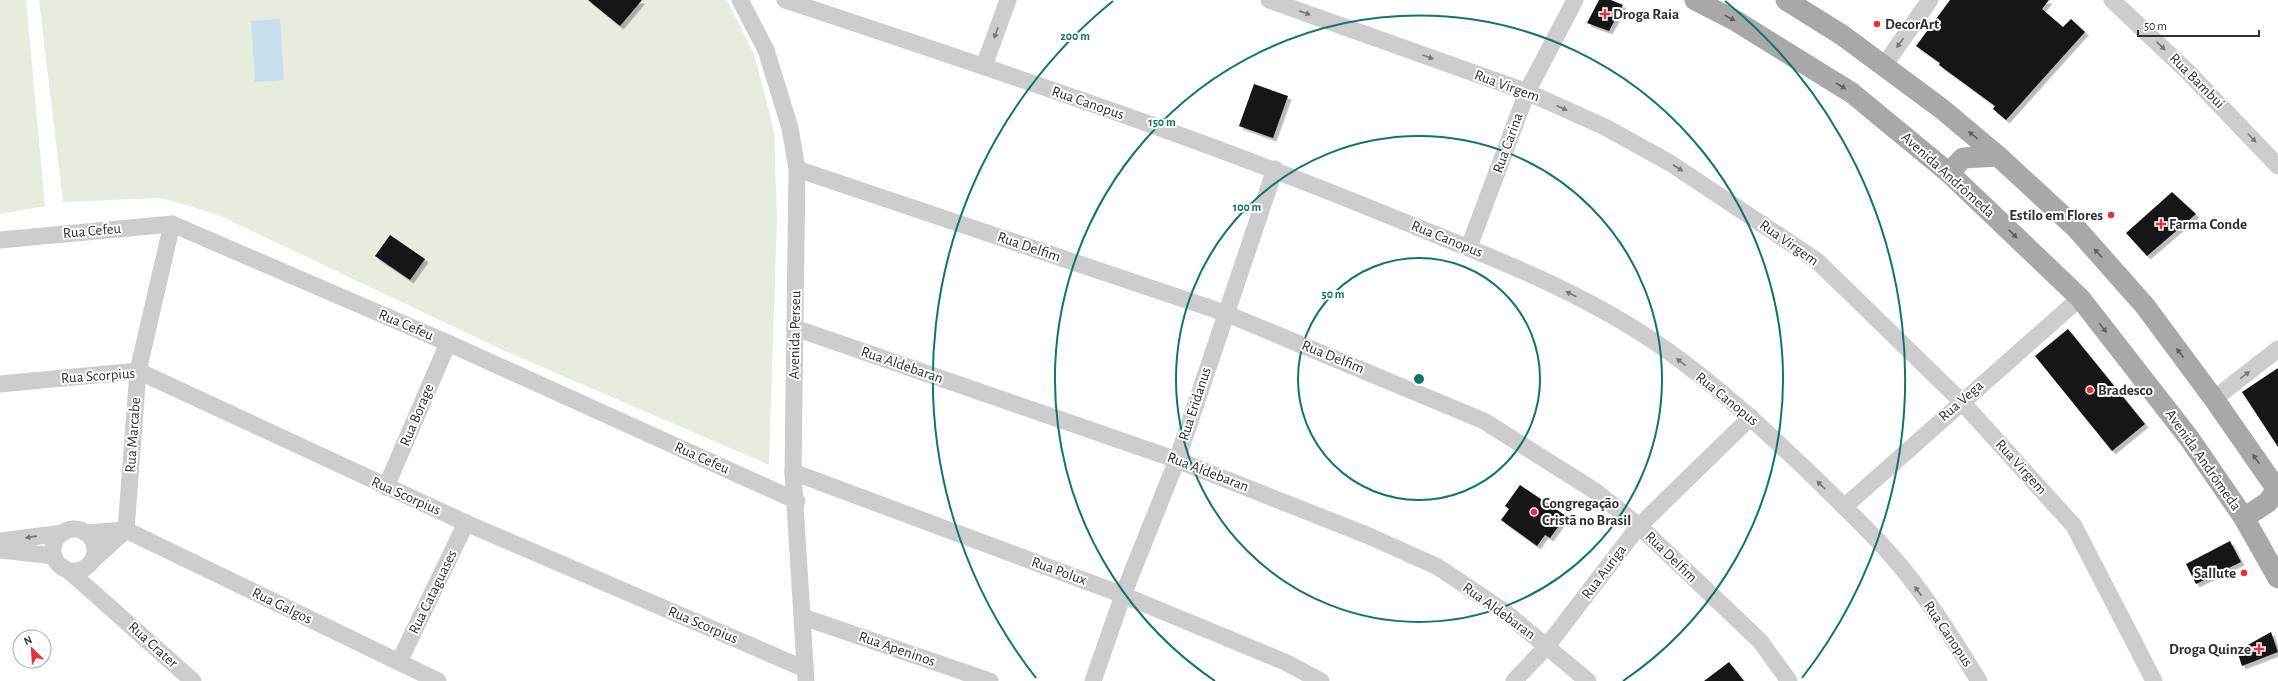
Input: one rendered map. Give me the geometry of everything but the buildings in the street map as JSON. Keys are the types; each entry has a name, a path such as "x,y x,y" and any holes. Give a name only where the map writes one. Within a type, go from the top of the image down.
{"main road":[{"name":"Avenida Andrômeda","path":"1695,0 1736,21 1852,93 1949,173 2080,298 2189,438 2244,518 2278,578"},
{"path":"1786,0 1842,35 1883,67 1942,109 1998,156 2076,228 2111,267 2145,306 2214,399 2277,490 2268,502 2244,518"},
{"path":"1949,173 1963,158 1998,156"}],"street":[{"name":"Avenida Perseu","path":"740,0 766,50 790,128 797,169 793,472 797,501 805,675"},
{"name":"Rua Canopus","path":"785,0 984,66 1275,169 1469,247 1538,277 1599,308 1664,348 1751,417 1844,507 1891,554 1947,629 1979,681"},
{"path":"984,66 1008,0"},
{"name":"Rua Virgem","path":"1269,0 1527,92 1605,127 1670,163 1816,260 1962,401 2074,526 2154,681"},
{"name":"Rua Carina","path":"1469,247 1527,92 1575,0"},
{"path":"1883,67 1930,0"},
{"name":"Rua Bambui","path":"2112,0 2188,72 2278,166"},
{"name":"Rua Delfim","path":"797,169 1226,313 1484,420 1595,492 1639,526 1760,641 1790,681"},
{"name":"Rua Eridanus","path":"1093,681 1123,595 1177,460 1275,169"},
{"name":"Rua Cefeu","path":"0,240 172,224 448,343 797,501"},
{"name":"Rua Marcabe","path":"126,530 138,371 172,224"},
{"name":"Rua Vega","path":"1844,507 2080,298"},
{"name":"Rua Aldebaran","path":"795,328 1177,460 1369,536 1438,567 1505,612 1588,681"},
{"name":"Rua Borage","path":"386,487 448,343"},
{"path":"2214,399 2278,349"},
{"name":"Rua Scorpius","path":"0,384 138,371 386,487 805,675"},
{"name":"Rua Auriga","path":"1514,681 1547,646 1639,526 1751,417"},
{"name":"Rua Polux","path":"793,472 1123,595 1285,662 1321,681"},
{"name":"Rua Cataguases","path":"399,662 466,523"},
{"path":"0,542 63,533 75,529 86,533 126,530"},
{"path":"63,533 55,542 54,556 57,563 69,571 76,572 91,563 126,530"},
{"name":"Rua Galgos","path":"126,530 438,681"},
{"path":"86,533 95,548 91,563"},
{"path":"0,550 54,556"},
{"name":"Rua Crater","path":"91,563 112,608"},
{"name":"Rua Crater","path":"69,571 193,681"},
{"name":"Rua Apeninos","path":"803,617 990,681"}],"green space":[{"path":"0,0 26,0 45,206 0,214"},
{"path":"39,0 727,0 754,54 774,131 777,218 769,465 505,351 216,214 161,198 63,202"}],"water":[{"path":"280,19 284,80 255,82 251,21"}],"place":[{"name":"Droga Raia","path":"1605,14"},
{"name":"DecorArt","path":"1877,24"},
{"name":"Estilo em Flores","path":"2111,215"},
{"name":"Farma Conde","path":"2161,224"},
{"name":"Bradesco","path":"2090,390"},
{"name":"Congregação Cristã no Brasil","path":"1534,512"},
{"name":"Sallute","path":"2244,573"},
{"name":"Droga Quinze","path":"2259,649"}]}
